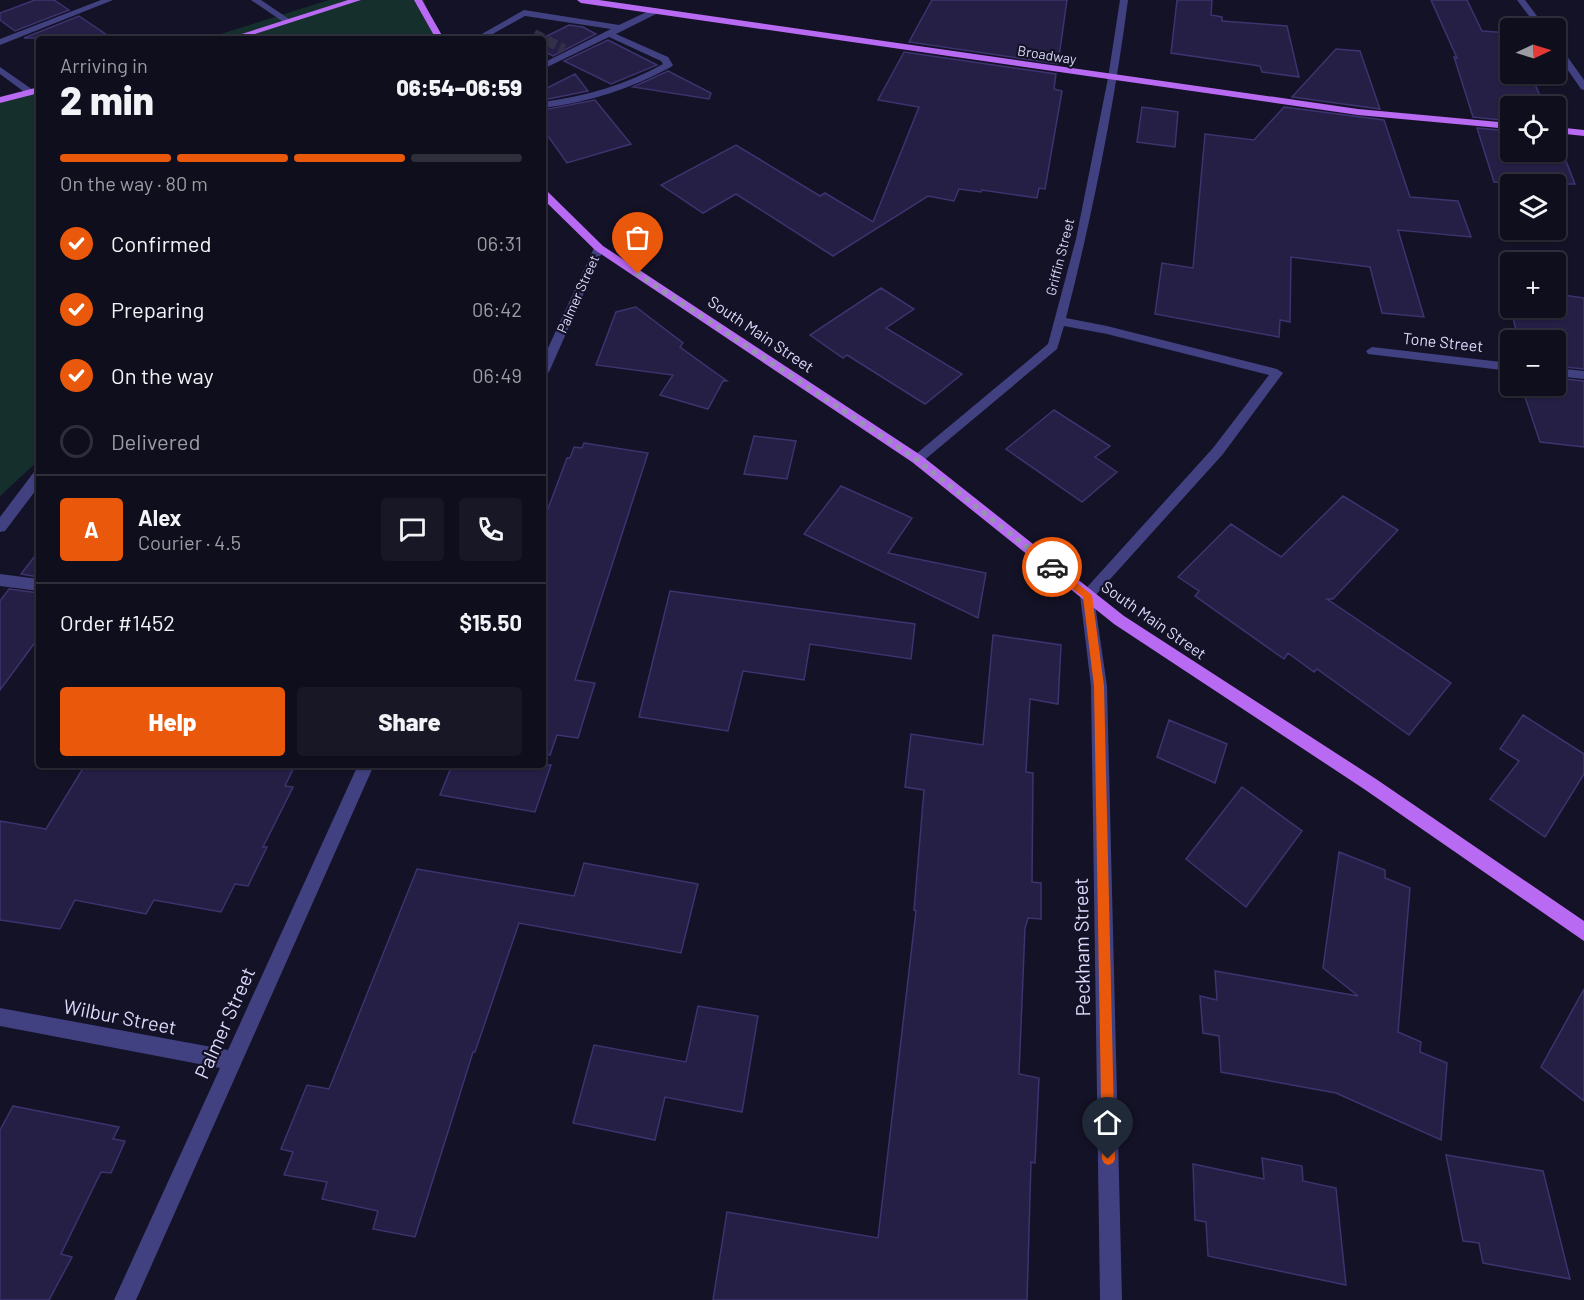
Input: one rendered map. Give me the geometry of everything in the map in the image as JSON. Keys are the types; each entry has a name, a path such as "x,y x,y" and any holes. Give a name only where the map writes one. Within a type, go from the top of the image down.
{"main road":[{"path":"240,36 357,0"},
{"path":"418,0 438,36"},
{"name":"Broadway","path":"581,0 1358,112 1500,125"},
{"path":"0,100 34,91"},
{"path":"1566,131 1584,133"},
{"name":"South Main Street","path":"546,196 599,248 916,459 1119,620 1370,784 1584,932"}],"street":[{"path":"0,42 110,0"},
{"path":"255,0 288,21"},
{"name":"Griffin Street","path":"916,459 1053,346 1081,239 1113,78 1124,0"},
{"path":"1521,0 1534,18"},
{"path":"487,36 526,10 620,28"},
{"path":"546,64 567,50 609,34 655,11"},
{"path":"546,28 566,19"},
{"path":"546,104 608,93 651,75 668,65 665,59 609,34"},
{"path":"1566,61 1584,87"},
{"path":"0,70 34,91"},
{"name":"Palmer Street","path":"546,365 599,248"},
{"path":"1059,321 1107,330 1277,373 1218,451 1087,595"},
{"name":"Tone Street","path":"1371,351 1500,366"},
{"path":"1566,373 1584,375"},
{"path":"0,527 36,480"},
{"path":"0,579 36,585"},
{"name":"Peckham Street","path":"1087,595 1099,686 1111,1300"},
{"name":"Palmer Street","path":"125,1300 365,768"},
{"name":"Wilbur Street","path":"0,1017 232,1062"}],"green space":[{"path":"329,0 424,0 436,36 215,36"},
{"path":"36,92 36,463 0,496 0,103"}],"building":[{"path":"35,0 54,0 69,10 15,31 0,20 0,13"},
{"path":"932,0 1067,0 1058,64 909,42"},
{"path":"1177,0 1212,0 1211,15 1222,17 1222,21 1287,26 1299,77 1262,72 1260,66 1171,53"},
{"path":"1431,0 1467,0 1482,31 1500,32 1500,84 1535,84 1540,96 1500,96 1500,120 1473,117 1454,57 1457,58"},
{"path":"79,16 109,36 36,36 36,38 24,38"},
{"path":"569,25 583,27 596,34 553,56 546,52 546,36"},
{"path":"608,40 657,65 611,84 564,61"},
{"path":"1336,49 1360,51 1380,109 1292,97"},
{"path":"904,52 1056,74 1054,89 1062,91 1045,189 1039,188 1037,198 959,189 954,201 928,196 833,256 736,194 703,213 661,185 736,145 820,196 825,193 873,222 919,107 878,100"},
{"path":"668,71 711,93 709,99 633,87"},
{"path":"575,74 588,91 546,99 546,88"},
{"path":"595,100 631,144 567,163 546,133 546,109"},
{"path":"1142,107 1178,112 1175,147 1137,142"},
{"path":"1284,107 1384,120 1410,197 1458,201 1471,237 1398,230 1424,317 1382,313 1370,267 1291,257 1290,322 1280,320 1279,337 1155,314 1162,263 1193,268 1205,134 1254,140"},
{"path":"1477,128 1500,130 1500,162 1566,161 1575,184 1566,184 1566,174 1500,174 1500,182 1494,182"},
{"path":"881,288 914,309 886,328 962,374 925,404 847,355 843,358 810,335"},
{"path":"1566,295 1584,298 1584,369 1566,367 1566,330 1516,330 1513,318 1566,318"},
{"path":"636,307 683,343 680,347 727,381 723,381 708,409 660,395 673,375 596,365 616,312"},
{"path":"1566,379 1584,381 1584,447 1540,442 1525,396 1566,396"},
{"path":"1054,410 1110,446 1095,457 1117,472 1082,502 1006,449"},
{"path":"754,436 796,441 787,479 744,474"},
{"path":"584,443 648,453 575,680 595,683 578,738 557,735 550,755 546,754 546,514 567,458 570,458 574,447 582,448"},
{"path":"841,486 912,518 888,553 986,573 978,618 804,534"},
{"path":"1343,496 1398,530 1333,599 1327,599 1451,683 1409,735 1317,669 1314,672 1288,653 1284,659 1195,596 1199,591 1178,577 1231,524 1281,557"},
{"path":"36,555 36,576 21,574"},
{"path":"9,589 36,593 36,641 0,690 0,601"},
{"path":"670,591 915,624 911,659 810,644 804,680 743,671 728,731 639,717"},
{"path":"993,635 1061,645 1058,704 1030,699 1026,772 1033,773 1032,882 1041,883 1041,919 1028,918 1025,928 1019,1074 1039,1078 1035,1163 1031,1162 1027,1300 713,1300 727,1212 878,1238 916,911 914,910 924,790 905,787 911,734 983,745"},
{"path":"1523,715 1584,754 1584,774 1545,837 1490,799 1519,761 1500,749"},
{"path":"1169,720 1227,744 1215,783 1157,757"},
{"path":"546,765 551,765 535,812 440,795 451,768 546,768"},
{"path":"83,768 294,768 285,786 293,787 263,847 267,847 248,886 235,884 221,912 154,900 146,914 75,900 60,929 0,920 0,821 46,829"},
{"path":"1242,787 1302,831 1246,907 1186,859"},
{"path":"1339,852 1385,870 1385,878 1410,888 1398,1032 1421,1042 1420,1052 1447,1063 1441,1140 1336,1093 1221,1072 1219,1036 1203,1033 1200,996 1217,1000 1215,971 1358,996 1323,968"},
{"path":"584,863 698,884 681,953 519,923 475,1052 473,1052 415,1237 373,1229 378,1211 322,1199 327,1182 284,1175 293,1152 281,1149 307,1085 329,1089 417,869 574,896"},
{"path":"1584,989 1584,1101 1541,1067"},
{"path":"698,1006 758,1016 742,1112 665,1097 655,1140 573,1123 594,1045 686,1062"},
{"path":"13,1106 119,1127 113,1139 125,1141 111,1173 101,1172 61,1254 72,1257 49,1300 0,1300 0,1130"},
{"path":"1446,1155 1543,1171 1570,1279 1483,1263 1479,1243 1463,1241"},
{"path":"1262,1158 1302,1166 1303,1181 1336,1188 1346,1285 1208,1256 1206,1222 1195,1220 1193,1164 1264,1179"}],"tunnel":[{"path":"534,34 538,36"},
{"path":"546,40 564,49"}],"way so far":[{"path":"638,274 916,459 1052,567"}],"route":[{"path":"1052,567 1087,595 1099,686 1108,1159"}]}
